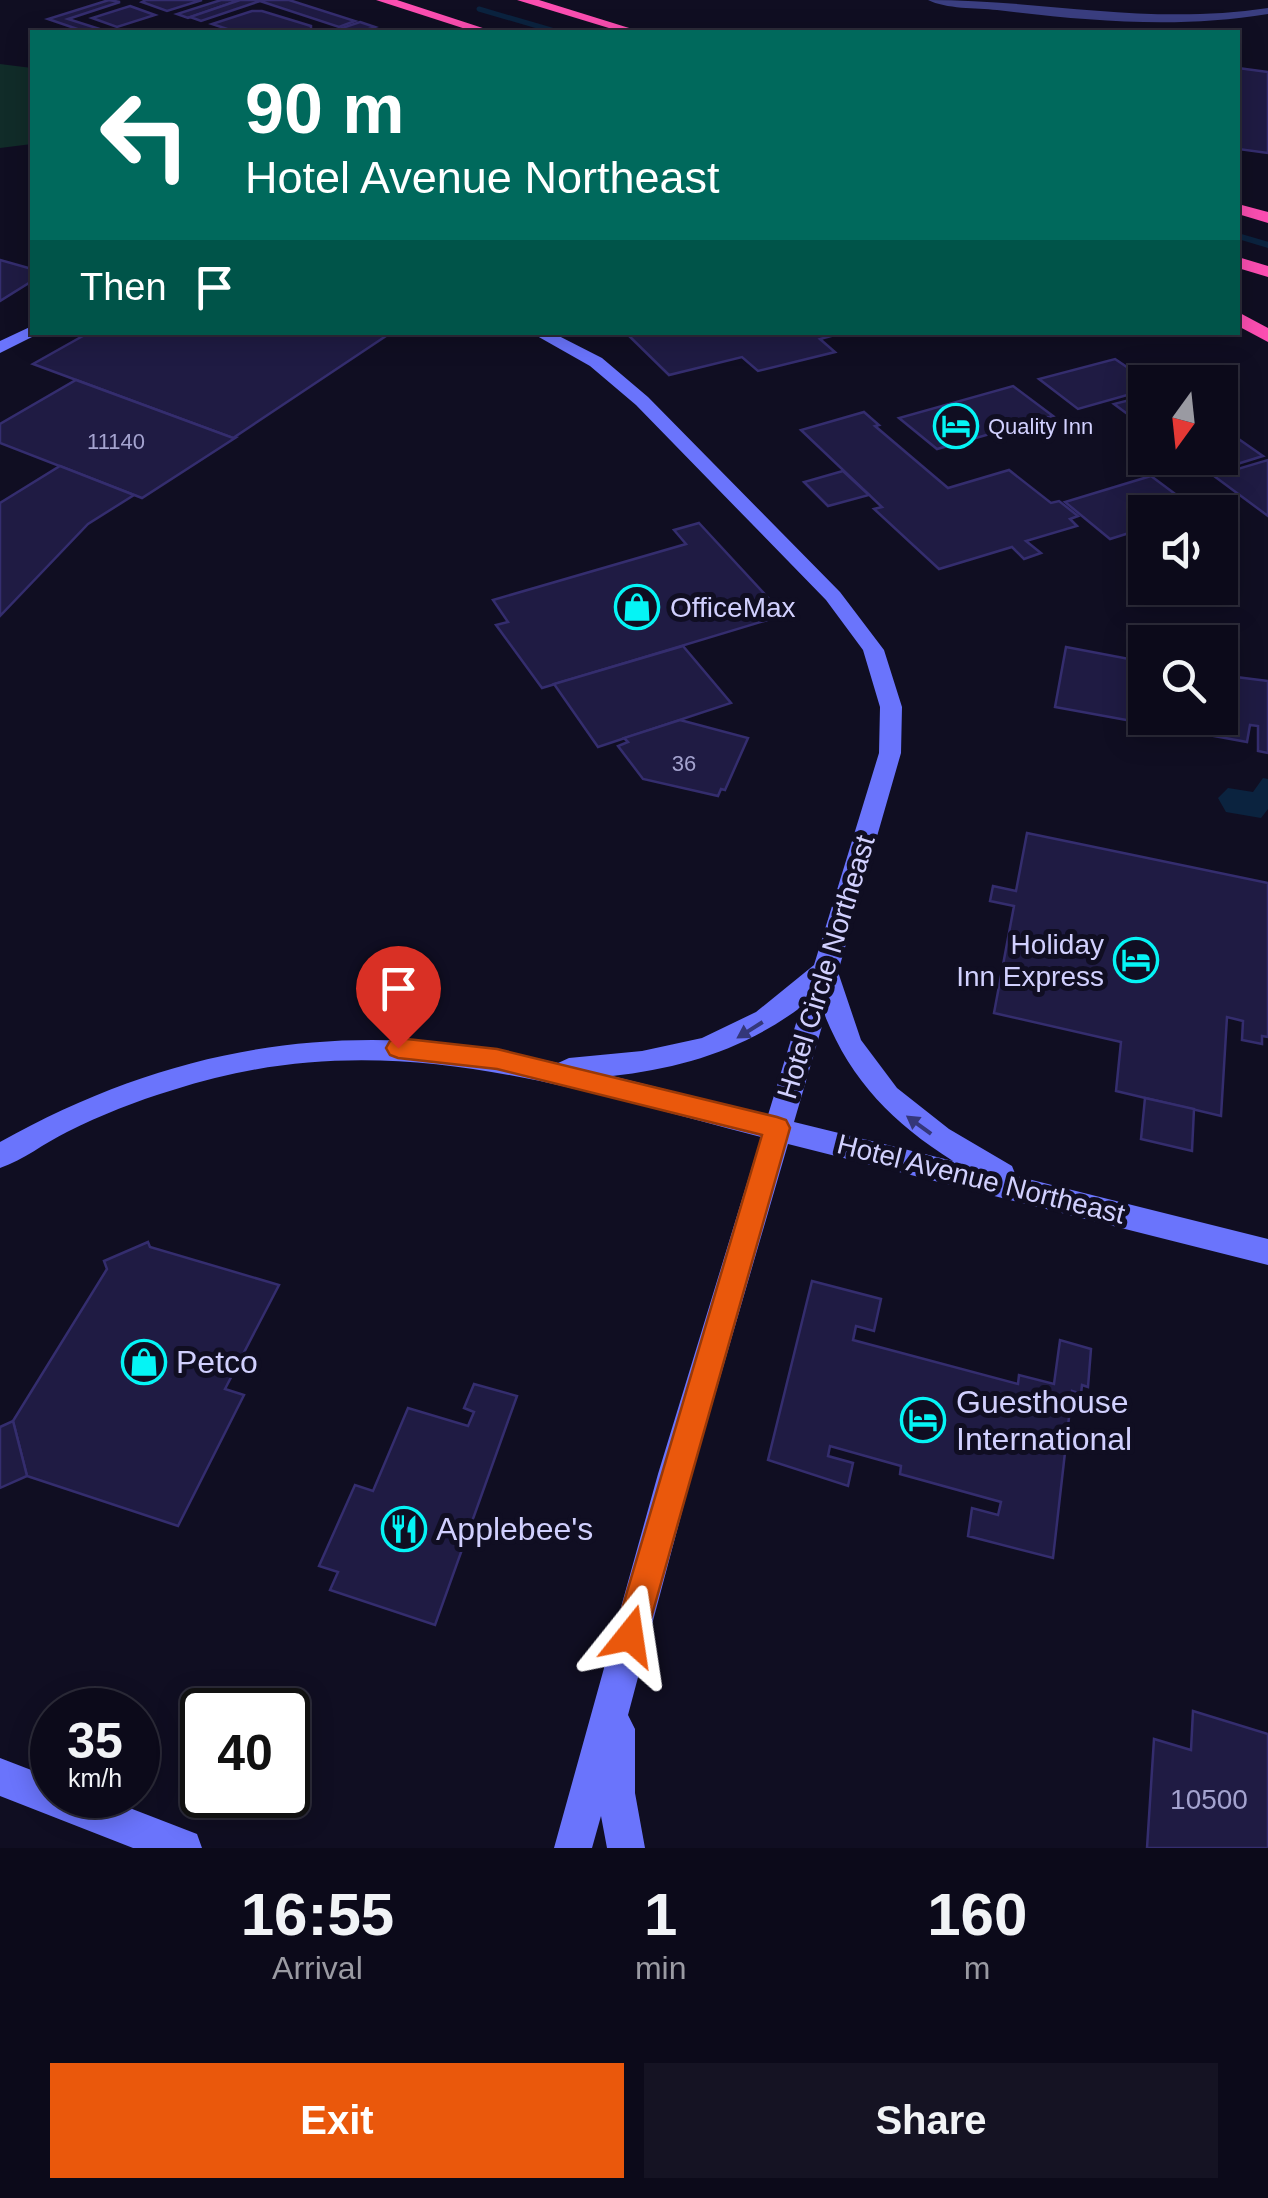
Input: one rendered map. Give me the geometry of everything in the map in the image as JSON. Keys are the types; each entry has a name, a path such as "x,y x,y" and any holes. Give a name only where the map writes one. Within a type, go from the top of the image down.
{"highway":[{"path":"383,0 481,30"},
{"path":"524,0 628,30"},
{"path":"1240,210 1268,218"},
{"path":"1240,263 1268,272"},
{"path":"1240,319 1268,336"}],"street":[{"path":"934,0 1151,18 1216,18 1268,12"},
{"path":"0,348 30,332"},
{"name":"Hotel Circle Northeast","path":"544,335 596,362 642,401 857,622 881,663 894,711 890,753 777,1128 573,1848"},
{"path":"545,1071 649,1063 705,1052 760,1024 826,968 843,1034 883,1094 918,1126 1032,1192"},
{"name":"Hotel Avenue Northeast","path":"0,1156 102,1103 203,1070 243,1062 398,1048 469,1054 545,1071 1268,1252"},
{"path":"621,1669 615,1755 626,1848"},
{"path":"0,1777 183,1848"}],"green space":[{"path":"0,64 30,68 30,144 0,148"}],"water":[{"path":"1263,778 1268,779 1268,809 1261,818 1226,812 1218,798 1228,788 1253,792"}],"building":[{"path":"109,0 120,2 68,19 103,30 80,30 48,19"},
{"path":"202,0 167,11 142,2"},
{"path":"221,0 240,0 188,18 177,14"},
{"path":"240,0 289,0 355,21 339,27 260,1 201,21 190,17"},
{"path":"130,6 155,15 117,27 92,18"},
{"path":"262,11 311,26 311,30 230,30 212,24"},
{"path":"360,22 375,27 366,30 336,30"},
{"path":"1240,68 1268,72 1268,153 1240,149"},
{"path":"0,260 30,268 30,282 0,301"},
{"path":"85,335 388,335 233,438 33,364"},
{"path":"628,335 835,335 820,339 835,352 758,371 742,357 669,375"},
{"path":"1115,359 1128,368 1128,395 1078,409 1039,379"},
{"path":"76,380 235,438 142,498 0,443 0,424"},
{"path":"1013,386 1053,416 937,449 899,418"},
{"path":"1128,400 1128,414 1114,404"},
{"path":"864,412 879,425 875,426 948,488 1009,470 1051,503 1059,501 1078,516 1070,519 1077,526 1026,541 1041,553 1024,559 1012,547 939,569 874,509 882,507 801,430"},
{"path":"1238,439 1263,456 1238,464"},
{"path":"1268,460 1268,516 1214,476 1238,475 1238,469"},
{"path":"60,466 134,495 88,524 0,616 0,503"},
{"path":"843,471 869,495 828,506 804,482"},
{"path":"1151,476 1177,495 1128,495 1128,533 1110,539 1065,502"},
{"name":"OfficeMax","path":"699,523 784,615 542,688 496,625 508,622 493,600 686,544 674,530"},
{"path":"683,646 731,703 598,747 554,684"},
{"path":"1066,647 1128,659 1128,720 1055,707"},
{"path":"1238,677 1268,681 1268,753 1258,751 1258,726 1250,725 1247,742 1209,735 1238,735"},
{"path":"680,720 748,738 725,790 721,789 718,796 643,779 618,746 628,742 624,738"},
{"name":"Holiday Inn Express","path":"1027,833 1268,883 1268,1037 1262,1036 1262,1044 1242,1040 1243,1021 1227,1017 1221,1116 1116,1091 1121,1042 994,1013 1014,906 990,901 993,886 1016,891"},
{"path":"1145,1098 1194,1109 1192,1151 1141,1139"},
{"name":"Petco","path":"148,1242 150,1247 279,1285 225,1389 244,1395 178,1526 27,1476 13,1421 107,1269 104,1261"},
{"name":"Guesthouse International","path":"812,1281 881,1299 874,1331 856,1326 853,1340 1018,1384 1019,1375 1054,1384 1060,1340 1091,1349 1088,1387 1082,1385 1081,1394 1072,1391 1053,1558 968,1536 972,1508 998,1515 1001,1502 900,1474 901,1466 830,1446 828,1456 853,1463 848,1486 768,1460"},
{"name":"Applebee's","path":"474,1384 517,1396 435,1625 330,1590 338,1572 319,1566 355,1485 373,1491 408,1408 468,1426 474,1412 464,1408"},
{"path":"13,1421 27,1476 0,1488 0,1427"},
{"path":"1193,1711 1268,1734 1268,1848 1147,1848 1154,1739 1191,1750"}],"waterway":[{"path":"479,9 551,30"},
{"path":"1240,237 1268,245"}],"place":[{"name":"Quality Inn","path":"956,426"},
{"name":"OfficeMax","path":"637,607"},
{"name":"Holiday Inn Express","path":"1136,960"},
{"name":"Petco","path":"144,1362"},
{"name":"Guesthouse International","path":"923,1420"},
{"name":"Applebee's","path":"404,1529"}],"route":[{"path":"398,1048 497,1059 777,1128 630,1636"}]}
